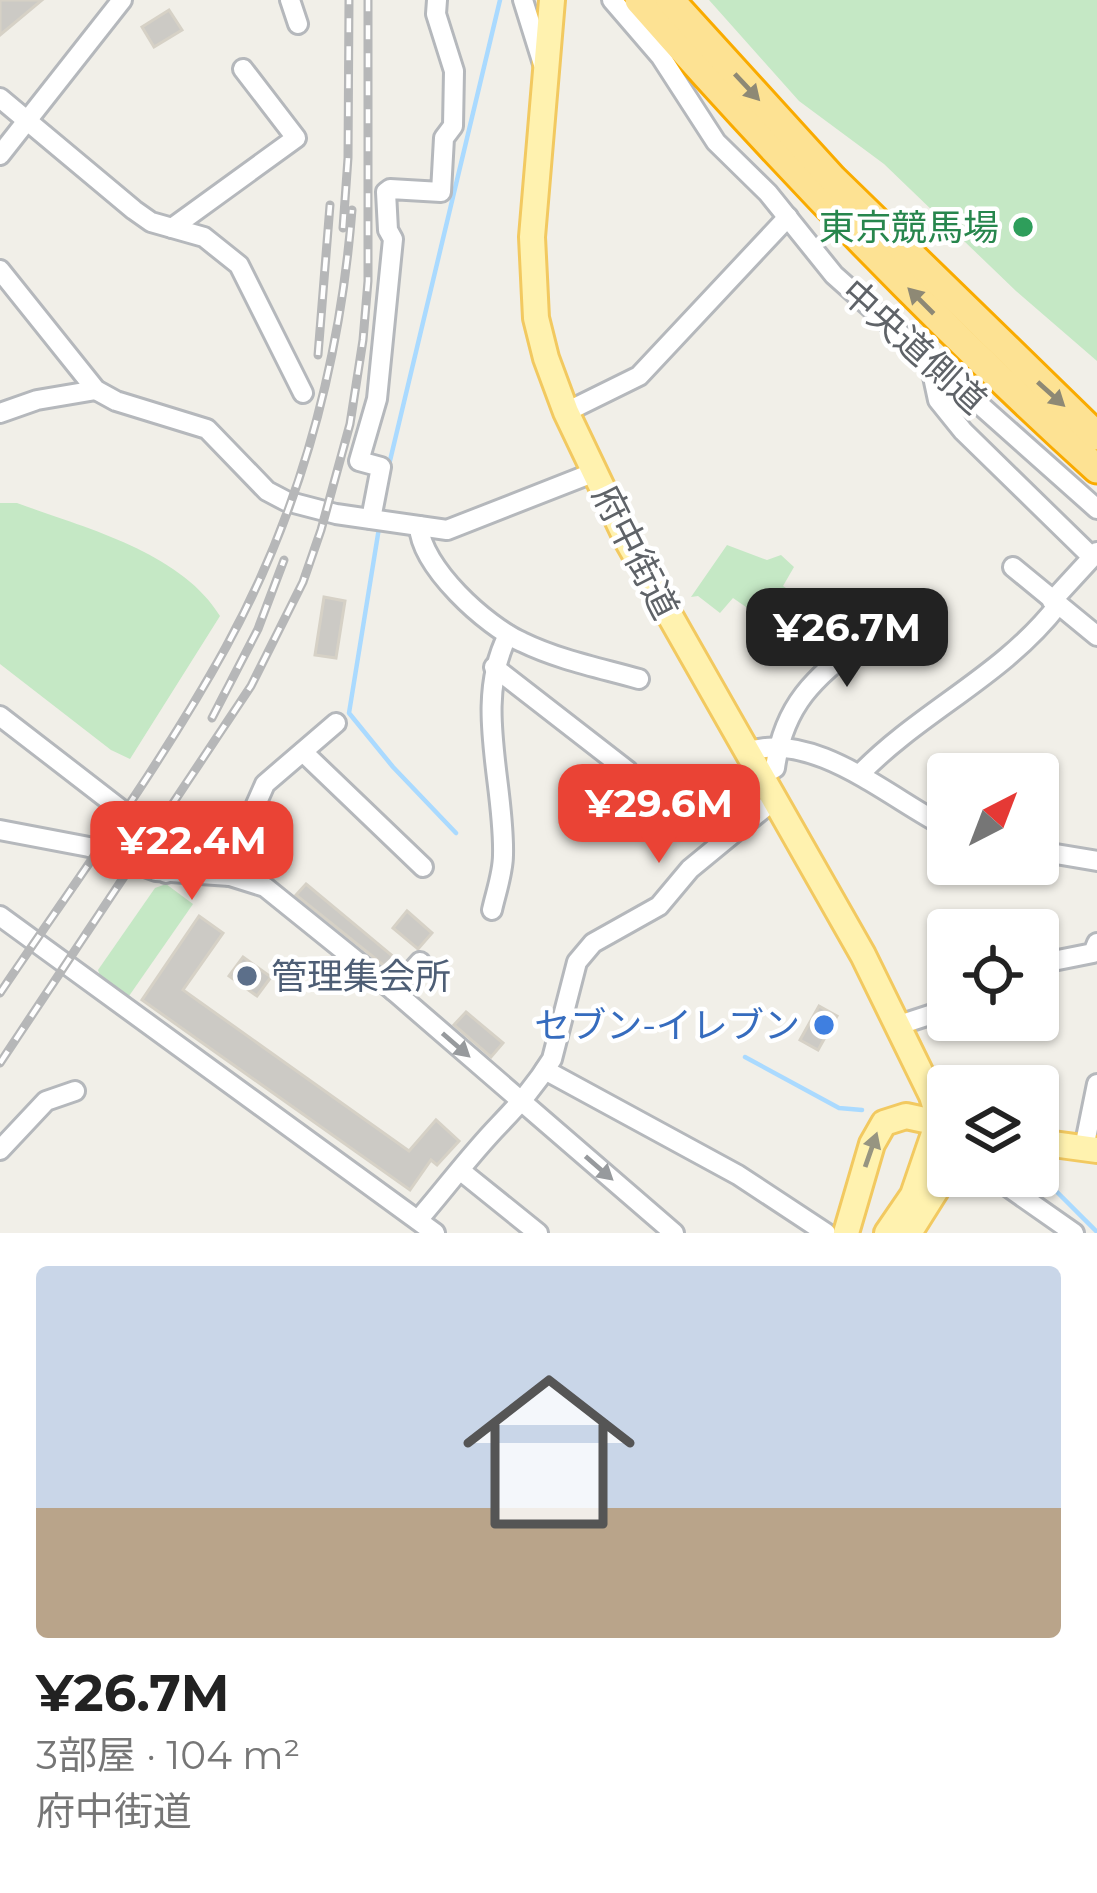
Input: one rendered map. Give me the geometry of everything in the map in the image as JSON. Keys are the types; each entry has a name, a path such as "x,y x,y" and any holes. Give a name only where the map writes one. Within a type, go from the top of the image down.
{"highway":[{"path":"639,0 832,212 1097,469"},
{"path":"670,0 832,179 1097,436"}],"main road":[{"name":"府中街道","path":"551,0 532,237 532,277 546,358 566,412 658,599 899,1025 927,1085"},
{"path":"846,1233 879,1129 897,1117 927,1121"},
{"path":"1059,1145 1090,1149"},
{"path":"887,1233 913,1196 927,1162"},
{"path":"909,1233 932,1197"},
{"name":"府中街道","path":"930,1233 940,1197"}],"street":[{"path":"0,154 122,0"},
{"path":"290,0 298,23"},
{"path":"377,520 381,466 359,461 377,400 391,262 393,239 388,230 386,192 441,193 444,138 453,126 454,71 436,14 437,0"},
{"path":"523,0 546,74"},
{"name":"中央道側道","path":"612,0 661,57 716,142 788,217 834,275 1097,509"},
{"path":"172,229 296,138 243,69"},
{"path":"0,98 151,222 204,237 239,265 303,393"},
{"path":"566,412 639,376 788,217"},
{"path":"0,270 96,390 116,401 207,429 256,483 276,496 320,511 447,530 595,472"},
{"path":"860,774 919,721 1006,660 1095,555 963,431 934,392 932,371 938,366"},
{"path":"0,413 37,400 96,390"},
{"path":"419,526 420,542 448,582 508,635 543,651 639,679"},
{"path":"1012,567 1097,636"},
{"path":"760,776 775,768 796,700 889,620"},
{"path":"492,910 503,858 491,695 494,667 508,635"},
{"path":"494,667 628,771"},
{"path":"0,716 163,842 166,873"},
{"path":"230,876 231,861 265,784 336,723"},
{"path":"746,752 779,745 860,774 927,815"},
{"path":"303,752 423,867"},
{"path":"418,1220 500,1124 524,1103 552,1059 577,962 593,943 659,906 690,869 774,800"},
{"path":"0,830 88,847 166,873 249,880 282,897 674,1233"},
{"path":"1059,855 1097,861"},
{"path":"0,916 435,1233"},
{"path":"1059,959 1096,951"},
{"path":"394,991 420,962"},
{"path":"899,1025 927,1016"},
{"path":"545,1070 738,1174 826,1233"},
{"path":"1090,1149 1097,1084"},
{"path":"0,1150 46,1101 74,1090"},
{"path":"461,1171 538,1233"},
{"path":"1023,1197 1074,1233"}],"green space":[{"name":"東京競馬場","path":"709,0 1097,0 1097,361 1016,291 884,164 799,101"},
{"path":"0,503 17,503 72,522 157,559 203,594 220,616 130,759 111,750 0,664"},
{"path":"727,545 767,560 781,555 794,567 783,586 798,596 787,616 771,611 766,621 733,598 720,613 698,596 691,597"},
{"path":"166,884 193,904 129,996 98,970 155,888"}],"building":[{"path":"0,0 42,0 0,35"},
{"path":"169,10 182,30 154,47 142,27"},
{"path":"324,597 345,601 336,658 315,655"},
{"path":"306,884 401,963 392,972 296,895"},
{"path":"407,911 432,933 418,949 393,928"},
{"path":"199,916 223,933 183,990 409,1151 436,1120 459,1141 437,1165 431,1160 410,1190 142,1000"},
{"path":"243,957 271,977 257,996 229,976"},
{"path":"819,1006 837,1016 818,1050 800,1040"},
{"path":"466,1012 503,1043 491,1057 454,1025"}],"waterway":[{"path":"388,469 500,0"},
{"path":"379,528 349,713 456,833"},
{"path":"745,1057 839,1108 862,1110"},
{"path":"1059,1194 1097,1232"}],"railway":[{"path":"343,228 349,0"},
{"path":"0,1063 251,686 303,582 350,424 363,340 368,281 368,0"},
{"path":"318,355 330,205"},
{"path":"0,993 174,736 252,596 312,435 338,323 352,210"},
{"path":"212,718 258,629 284,560"}],"place":[{"name":"東京競馬場","path":"1023,227"},
{"name":"管理集会所","path":"247,976"},
{"name":"セブン-イレブン","path":"824,1025"}]}
